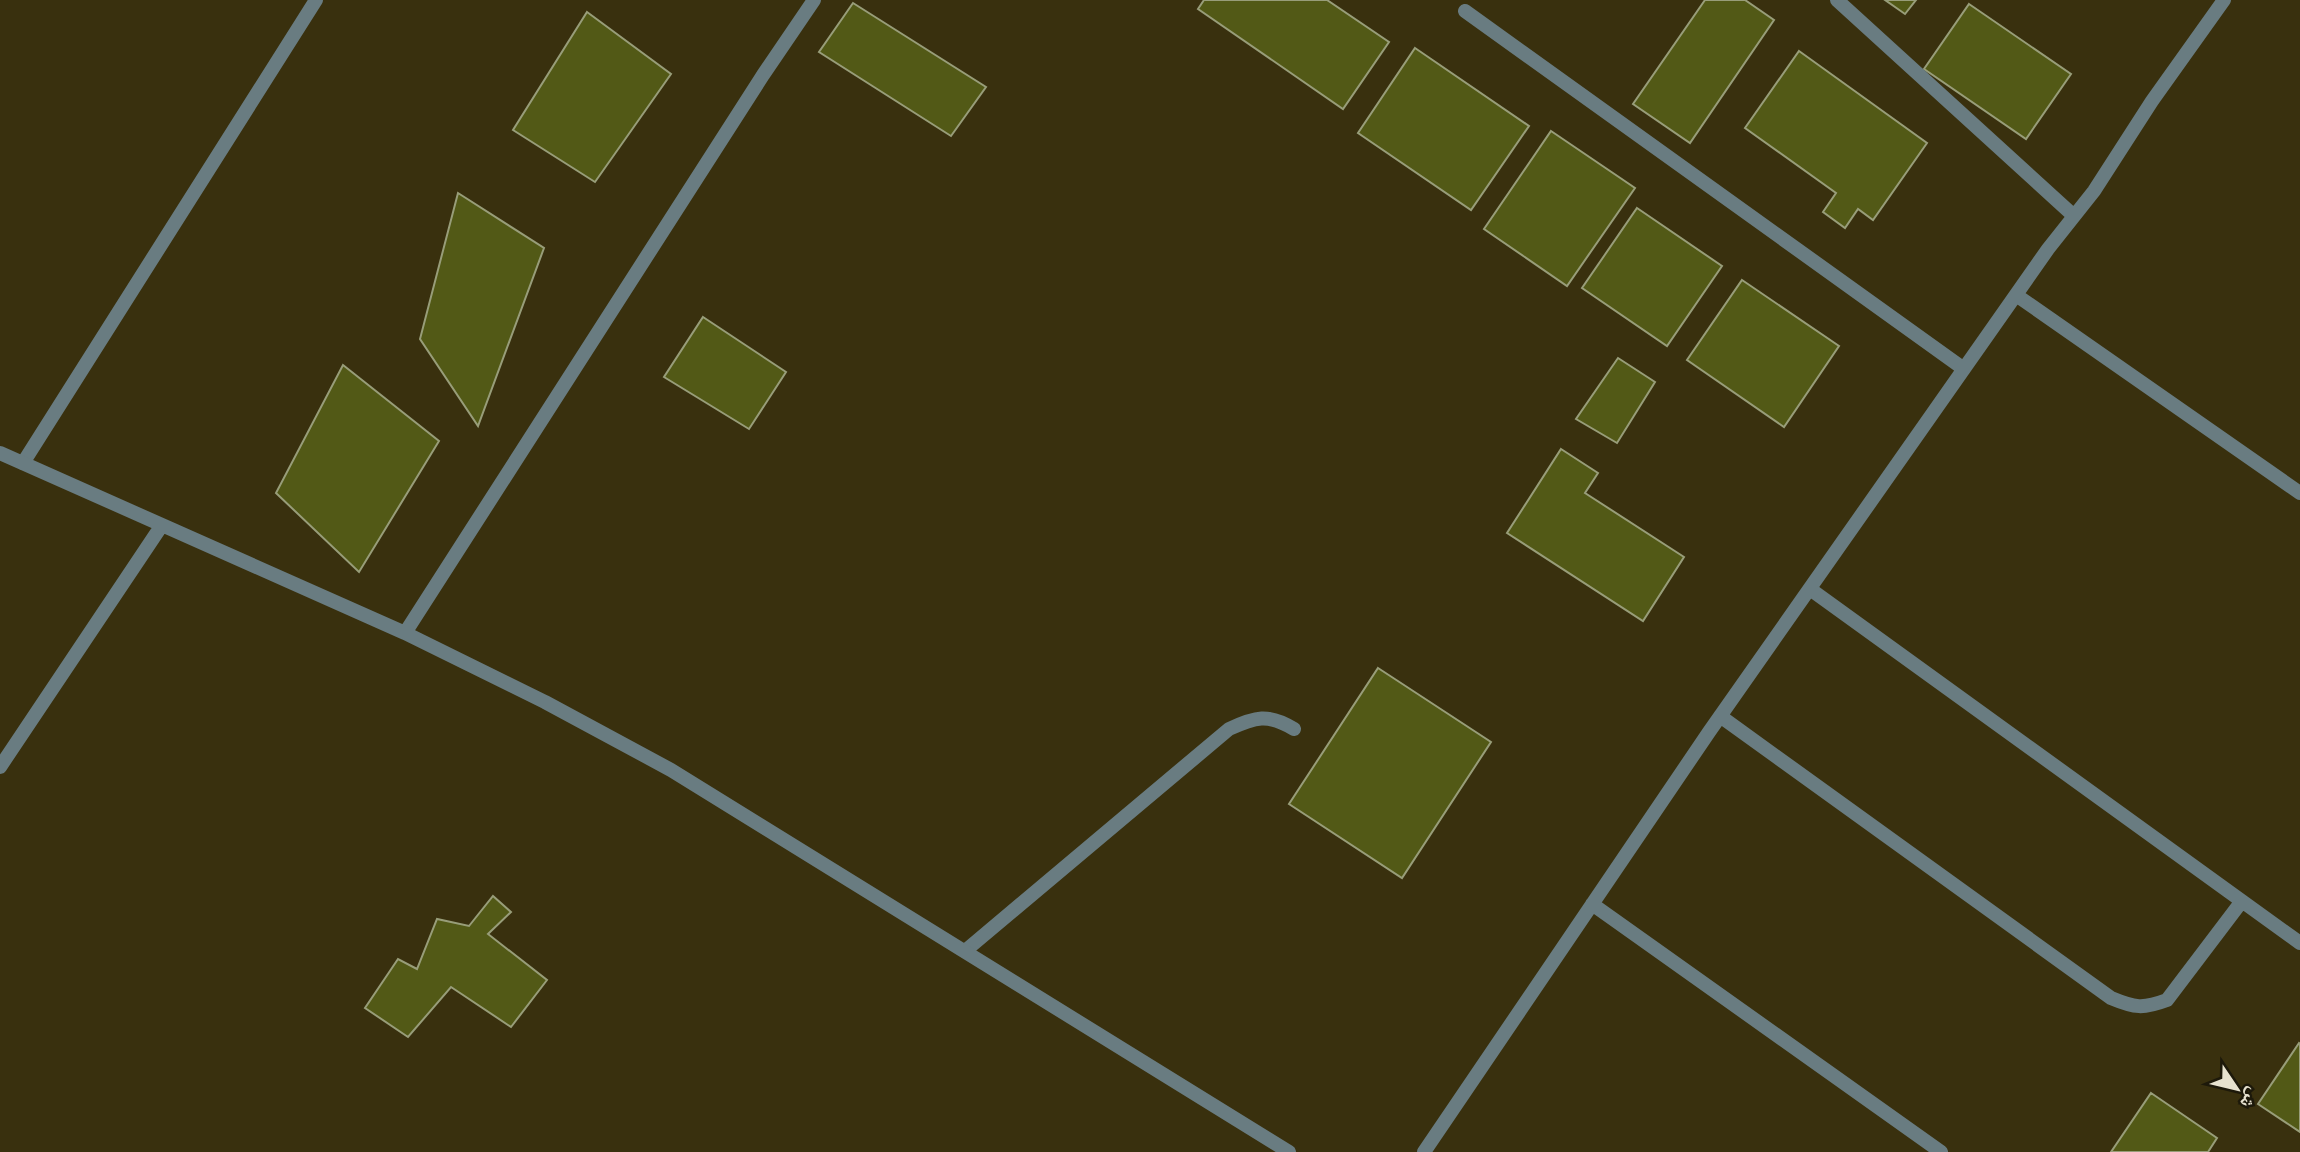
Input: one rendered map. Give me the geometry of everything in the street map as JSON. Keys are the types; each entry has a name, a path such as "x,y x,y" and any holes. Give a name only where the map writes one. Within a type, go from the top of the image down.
{"street":[{"path":"23,463 316,0"},
{"path":"405,633 763,75 814,0"},
{"path":"1837,0 2074,216"},
{"path":"1424,1152 1720,716 2016,295 2094,191 2152,101 2224,0"},
{"path":"1465,11 1964,369"},
{"path":"2016,295 2300,493"},
{"path":"0,453 405,633 545,702 671,770 1289,1152"},
{"path":"0,767 162,525"},
{"path":"1810,589 2300,943"},
{"path":"1720,716 2111,998 2132,1007 2149,1007 2167,1000 2242,901"},
{"path":"965,951 1229,729 1251,719 1270,718 1294,729"},
{"path":"1592,904 1941,1152"}],"building":[{"path":"1204,0 1327,0 1389,42 1343,109 1198,9"},
{"path":"1705,0 1745,0 1774,20 1690,143 1633,104"},
{"path":"1885,0 1916,0 1905,14"},
{"path":"853,3 986,87 951,136 819,52"},
{"path":"1969,4 2071,74 2026,139 1924,69"},
{"path":"587,12 671,74 595,182 513,130"},
{"path":"1415,48 1529,126 1471,210 1358,133"},
{"path":"1799,51 1927,143 1873,220 1858,209 1845,228 1823,212 1836,193 1745,128"},
{"path":"1551,131 1635,188 1567,286 1484,229"},
{"path":"458,193 544,248 478,426 420,339"},
{"path":"1637,208 1722,266 1667,346 1582,288"},
{"path":"1742,280 1839,346 1784,427 1687,360"},
{"path":"703,317 786,372 749,429 664,377"},
{"path":"1618,358 1655,382 1617,443 1576,419"},
{"path":"343,365 439,441 359,572 276,493"},
{"path":"1561,449 1598,473 1585,493 1684,557 1643,621 1507,533"},
{"path":"1378,668 1491,742 1402,878 1289,804"},
{"path":"493,896 511,912 488,934 547,980 511,1027 451,987 408,1037 365,1008 398,959 417,969 437,919 469,926"},
{"path":"2300,1044 2300,1132 2258,1104"},
{"path":"2151,1093 2217,1138 2208,1152 2111,1152"}]}
